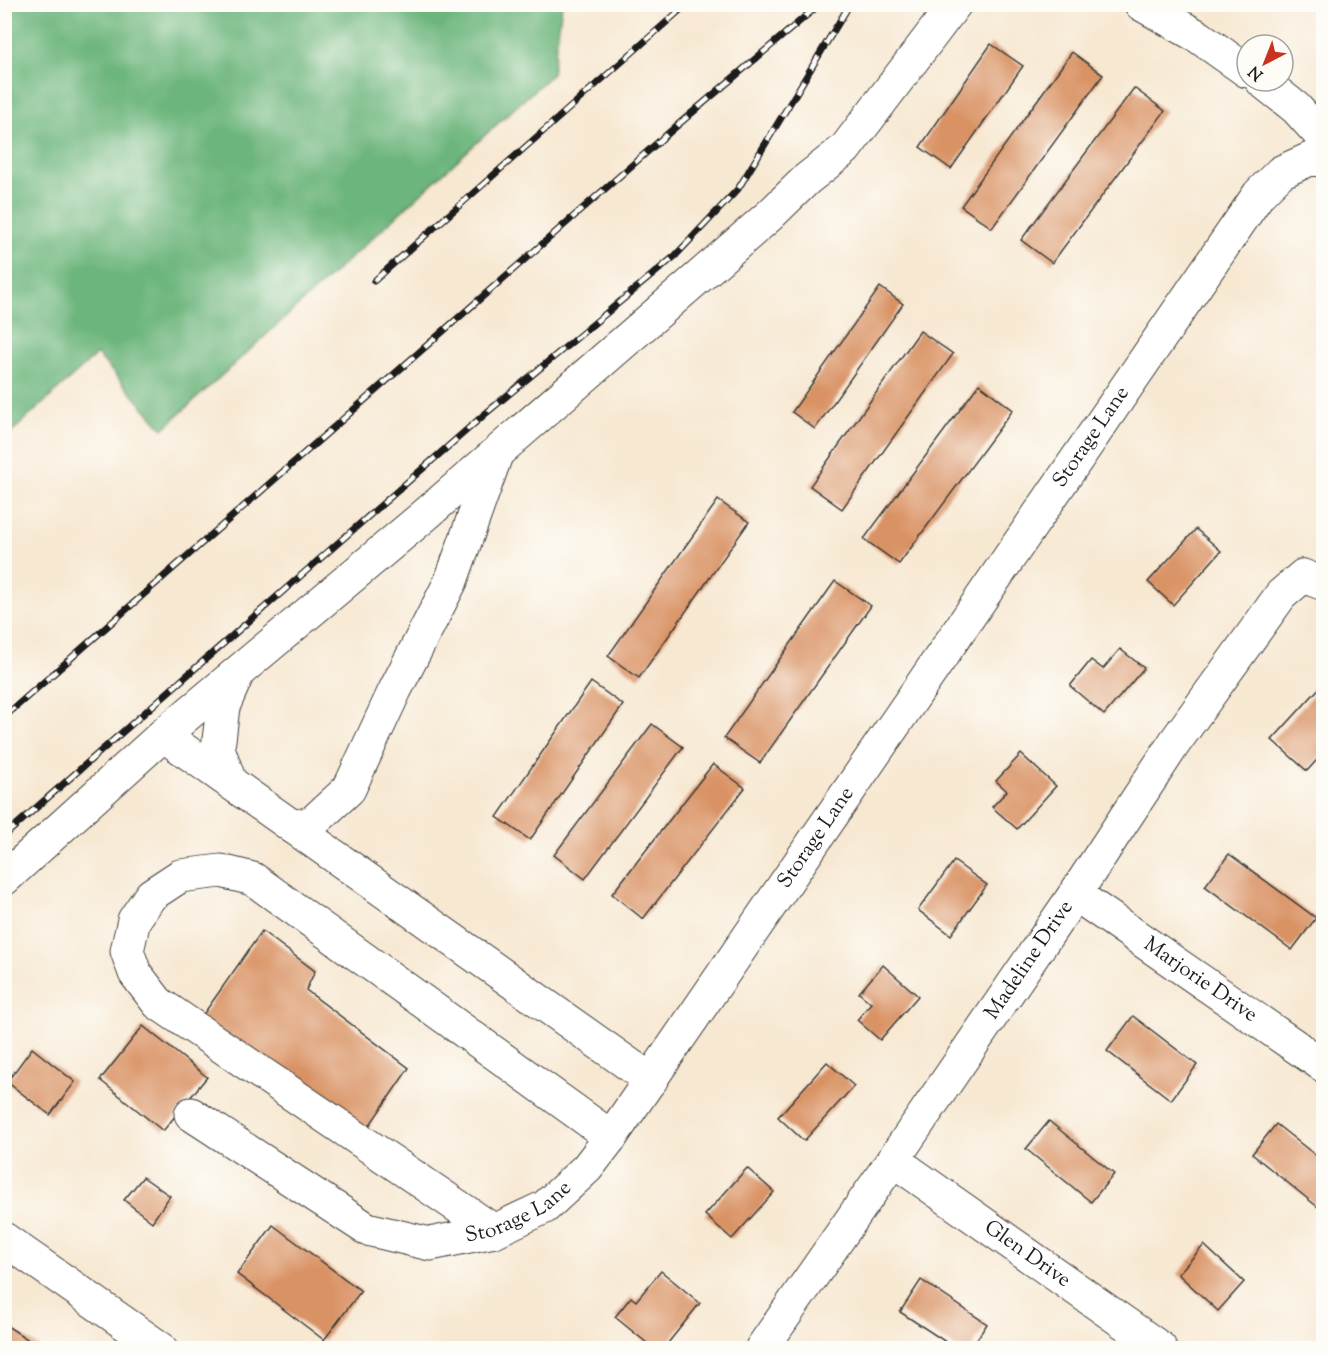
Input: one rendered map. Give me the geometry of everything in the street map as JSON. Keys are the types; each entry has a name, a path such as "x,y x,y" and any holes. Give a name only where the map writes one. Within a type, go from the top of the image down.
{"street":[{"path":"4,879 163,735 424,516 769,216 807,179 845,149 956,4"},
{"path":"1141,4 1198,37 1235,63"},
{"path":"1277,93 1296,108 1323,139"},
{"name":"Storage Lane","path":"191,1114 367,1229 430,1244 494,1231 544,1207 587,1168 611,1137 1258,194 1281,172 1310,159 1323,160"},
{"path":"293,827 312,823 349,789 395,690 451,581 497,453"},
{"name":"Madeline Drive","path":"762,1348 1075,894 1182,732 1281,594 1313,580"},
{"path":"230,782 219,748 223,707 238,672"},
{"path":"163,735 651,1080"},
{"path":"494,1231 158,1003 135,973 127,951 134,920 151,895 180,876 221,871 253,879 611,1137"},
{"name":"Marjorie Drive","path":"1075,894 1323,1066"},
{"name":"Glen Drive","path":"893,1160 1160,1348"},
{"path":"4,1239 160,1348"}],"green space":[{"path":"5,4 562,5 552,74 163,429 97,354 5,438"}],"building":[{"path":"991,44 1023,66 951,169 920,147"},
{"path":"1072,52 1103,75 992,228 961,206"},
{"path":"1134,88 1165,111 1052,263 1021,240"},
{"path":"880,287 903,304 815,429 792,412"},
{"path":"920,331 953,354 842,509 810,486"},
{"path":"979,384 1013,410 899,564 864,539"},
{"path":"718,500 749,522 639,678 608,656"},
{"path":"1196,529 1221,551 1173,605 1148,582"},
{"path":"835,581 871,606 760,763 724,738"},
{"path":"1120,649 1144,668 1104,715 1070,686 1091,660 1103,669"},
{"path":"591,682 623,705 530,840 497,817"},
{"path":"1324,683 1324,752 1307,771 1272,740"},
{"path":"652,724 683,747 585,879 554,855"},
{"path":"1021,754 1056,786 1017,829 992,807 1007,791 996,781"},
{"path":"713,764 745,788 643,919 612,894"},
{"path":"1229,854 1316,918 1292,950 1205,886"},
{"path":"954,861 987,885 951,935 918,910"},
{"path":"262,931 315,971 306,990 409,1068 365,1132 200,1019"},
{"path":"883,965 918,996 880,1040 857,1020 871,1003 859,993"},
{"path":"1133,1016 1197,1065 1171,1100 1107,1051"},
{"path":"143,1026 207,1077 163,1131 100,1080"},
{"path":"32,1048 75,1082 50,1115 7,1082"},
{"path":"827,1062 854,1086 804,1141 778,1117"},
{"path":"1049,1121 1114,1174 1091,1202 1026,1149"},
{"path":"1276,1124 1324,1162 1324,1212 1252,1154"},
{"path":"747,1168 774,1192 732,1239 705,1215"},
{"path":"143,1177 170,1196 152,1222 124,1200"},
{"path":"273,1225 361,1291 324,1340 237,1274"},
{"path":"1204,1245 1244,1282 1218,1311 1178,1274"},
{"path":"661,1271 700,1303 664,1348 653,1348 615,1317 631,1297 636,1301"},
{"path":"921,1280 987,1324 971,1348 955,1348 900,1312"},
{"path":"4,1324 41,1348 4,1348"}],"railway":[{"path":"374,281 687,4"},
{"path":"4,717 680,123 820,4"},
{"path":"4,836 485,414 675,256 738,189 850,4"}]}
